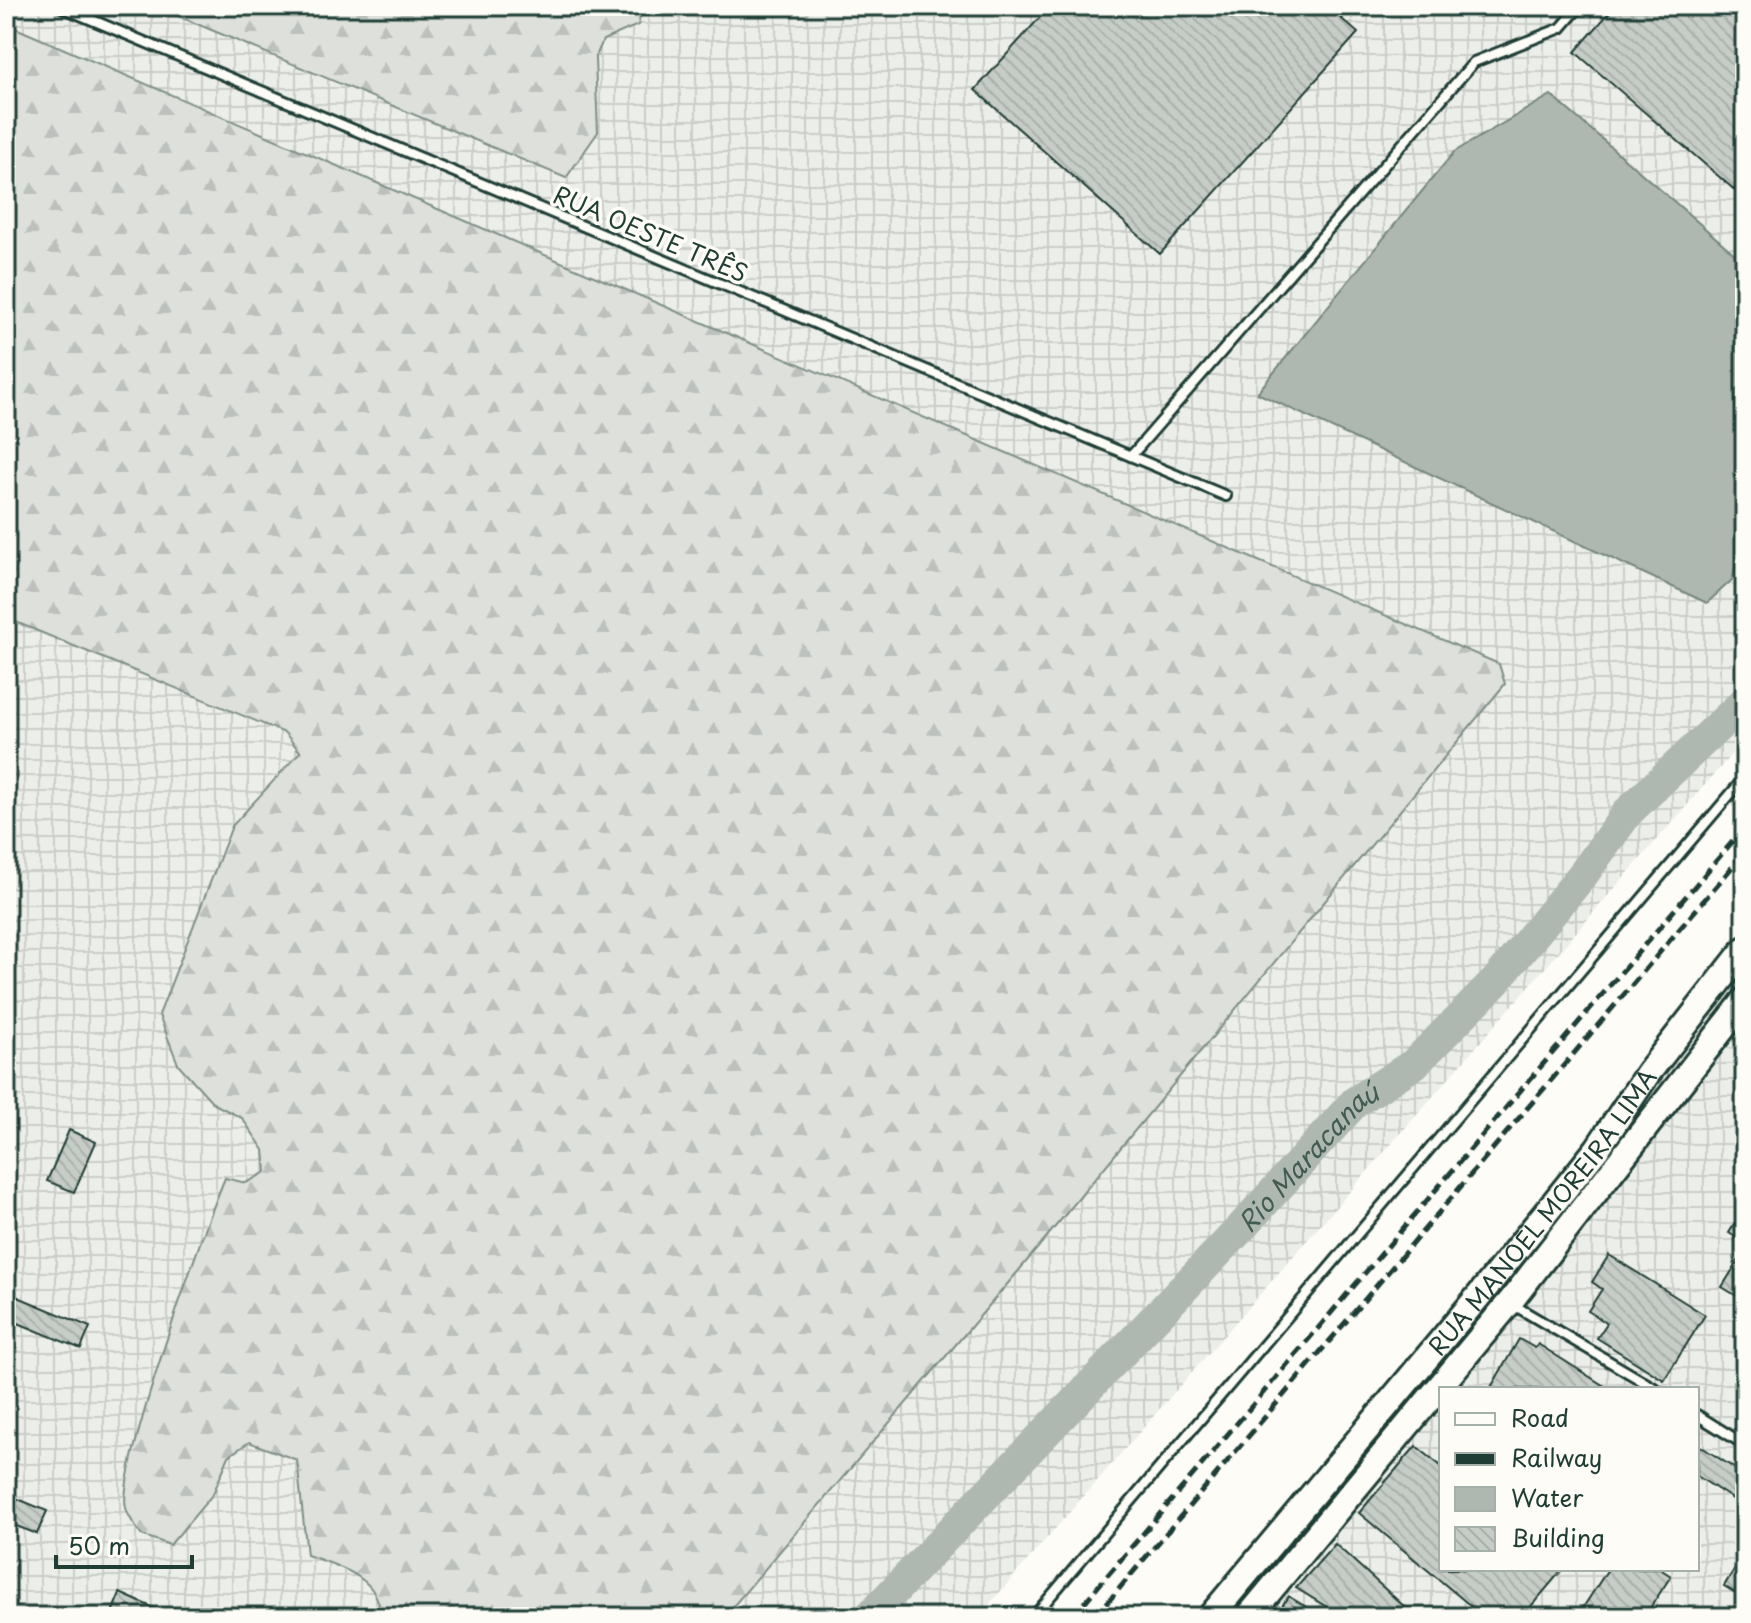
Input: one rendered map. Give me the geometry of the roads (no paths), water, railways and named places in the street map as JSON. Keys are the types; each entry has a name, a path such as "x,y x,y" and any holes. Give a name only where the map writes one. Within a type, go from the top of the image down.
{"street":[{"name":"RUA MANOEL MOREIRA LIMA","path":"1210,1617 1487,1286 1597,1149 1648,1073 1745,949"},
{"name":"RUA MANOEL MOREIRA LIMA","path":"1439,1387 1510,1302 1745,1000"},
{"name":"RUA MANOEL MOREIRA LIMA","path":"1248,1617 1439,1387"}],"lane":[{"name":"RUA OESTE TRÊS","path":"59,6 1226,496"},
{"path":"1131,456 1474,62 1561,28 1580,6"},
{"path":"1033,1617 1745,777"},
{"path":"1510,1302 1653,1387"},
{"path":"1699,1416 1745,1445"}],"water":[{"path":"1551,95 1745,263 1745,527 1732,580 1707,603 1257,393 1454,152"}],"waterway":[{"name":"Rio Maracanaú","path":"869,1617 1242,1227 1355,1102 1414,1064 1496,981 1584,873 1628,812 1745,701"}],"railway":[{"path":"1072,1617 1745,827"},
{"path":"1095,1617 1745,852"}]}
